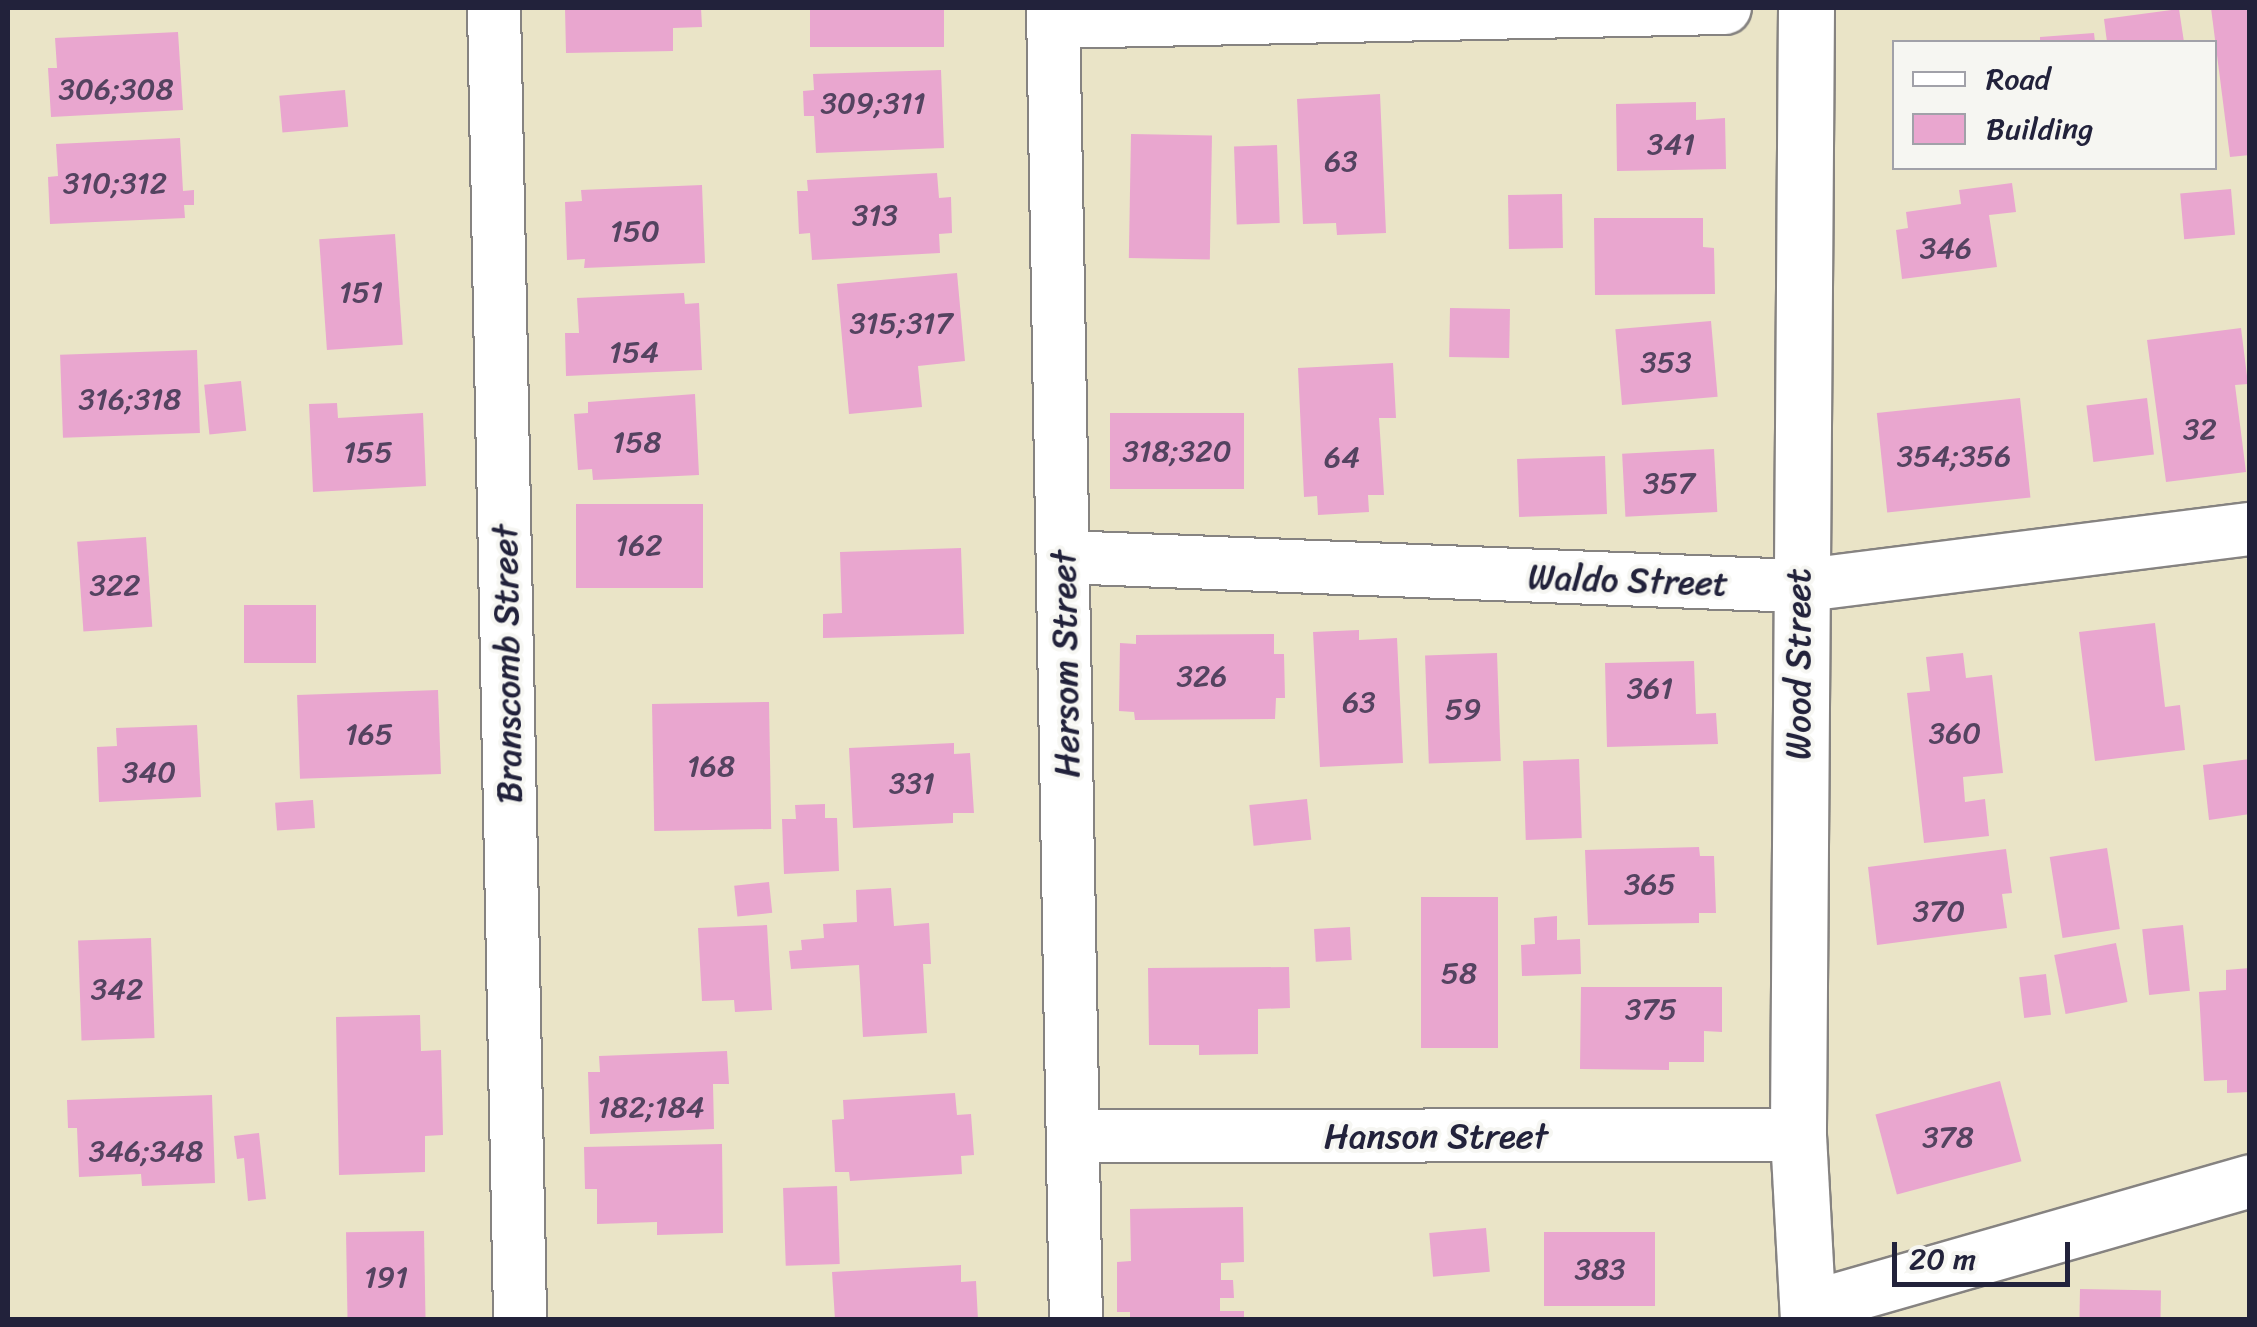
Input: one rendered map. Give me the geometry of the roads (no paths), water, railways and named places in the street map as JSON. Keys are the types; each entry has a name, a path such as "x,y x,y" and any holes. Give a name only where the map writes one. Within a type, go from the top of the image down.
{"street":[{"name":"Branscomb Street","path":"494,8 520,1320"},
{"path":"1053,15 1725,8"},
{"name":"Wood Street","path":"1806,8 1798,586 1798,1135 1808,1314"},
{"name":"Hersom Street","path":"1053,15 1076,1320"},
{"name":"Waldo Street","path":"1062,558 1798,586 2250,529"},
{"name":"Hanson Street","path":"1074,1136 1798,1135"},
{"path":"1808,1314 2250,1180"}]}
